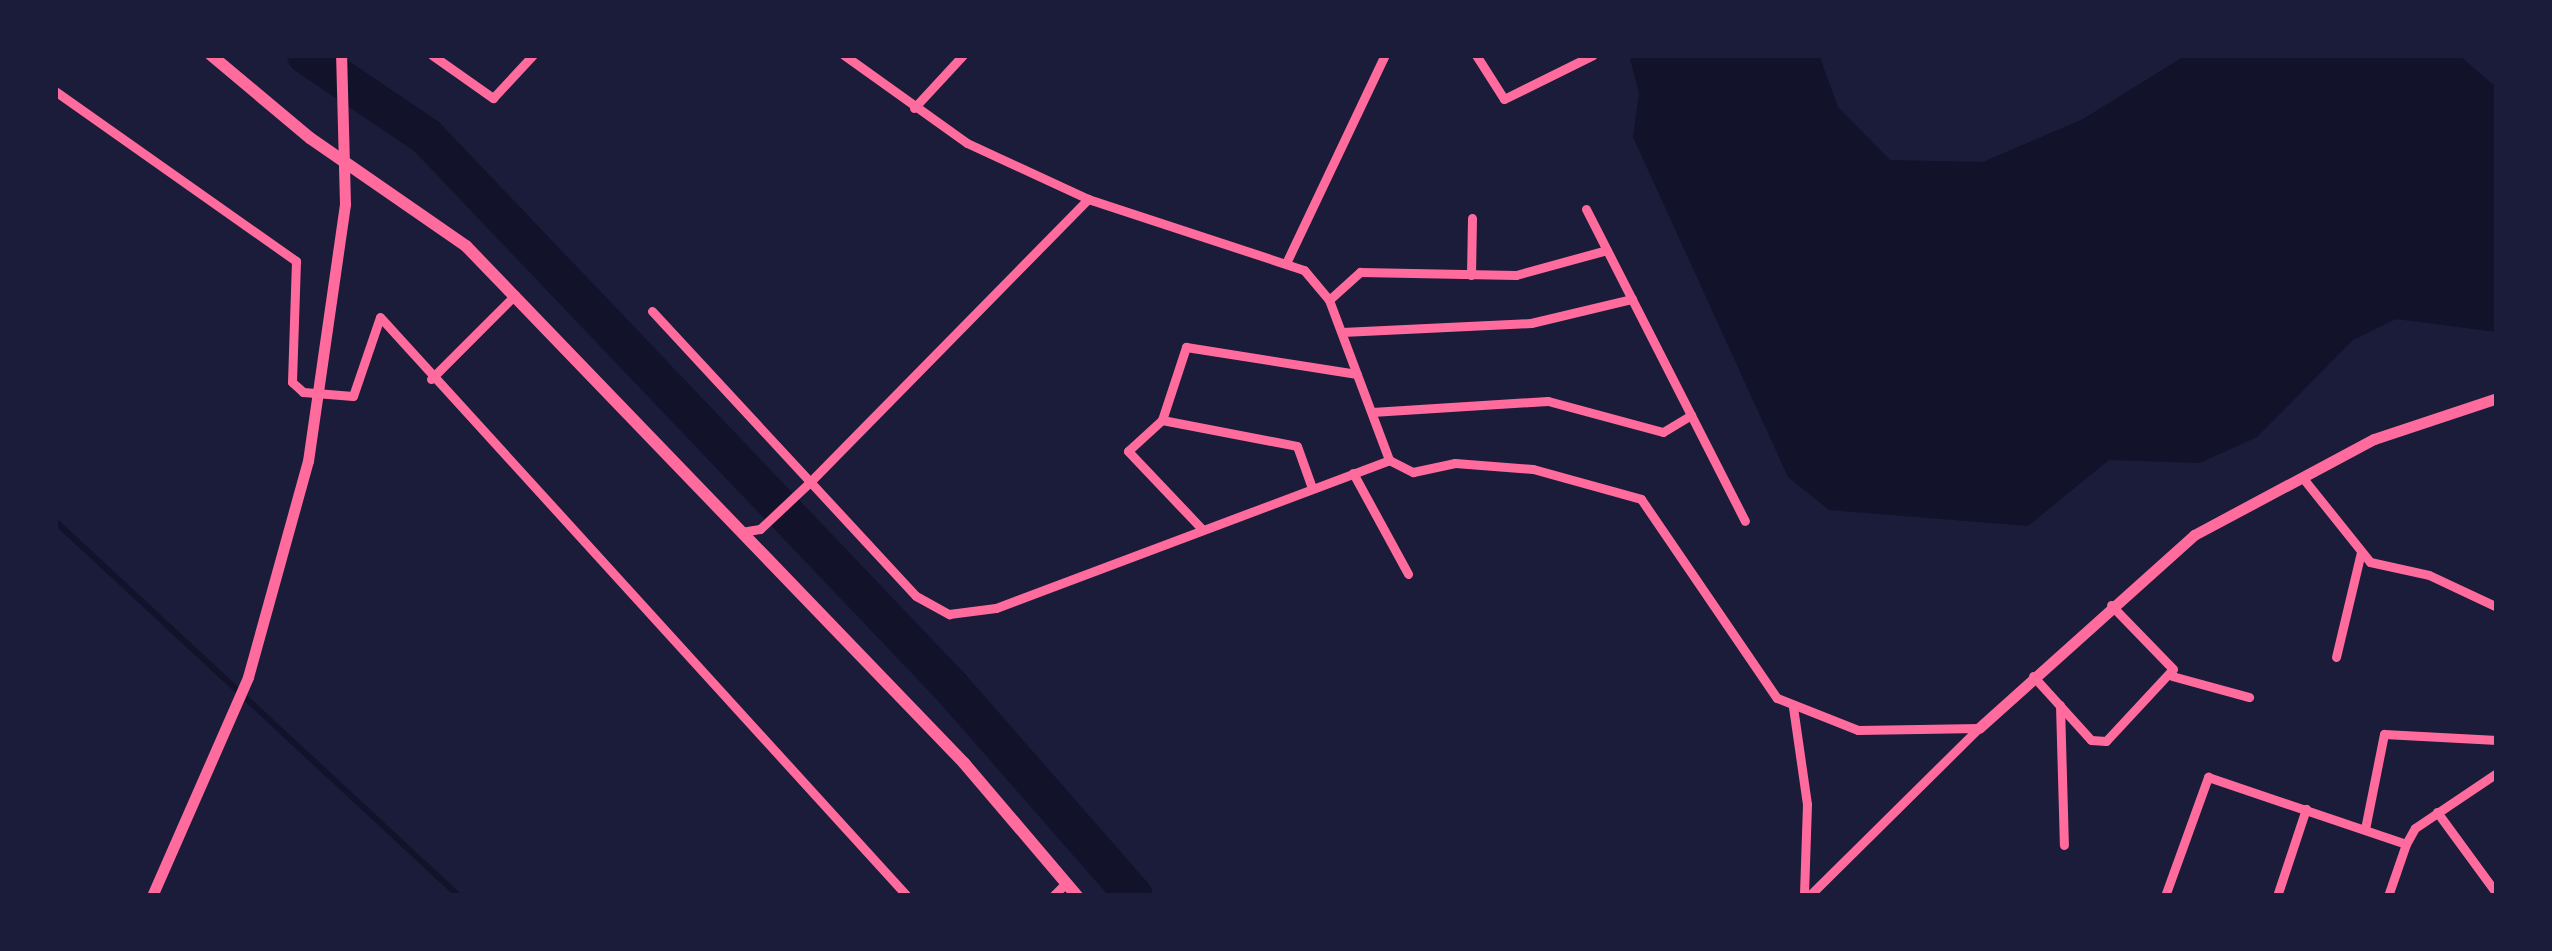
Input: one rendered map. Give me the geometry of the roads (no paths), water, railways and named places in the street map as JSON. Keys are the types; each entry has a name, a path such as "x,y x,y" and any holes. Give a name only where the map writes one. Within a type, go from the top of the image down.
{"main road":[{"path":"211,55 466,246 964,762 1078,896"}],"street":[{"path":"152,896 248,677 322,398 344,158 341,55"},
{"path":"432,55 493,98 533,55"},
{"path":"844,55 914,108 1088,199 1287,261 1330,300 1389,460 1413,472 1455,463 1534,468 1641,499 1753,674 1793,708 1858,730 1979,728"},
{"path":"914,108 964,55"},
{"path":"1287,261 1386,55"},
{"path":"1476,55 1504,99 1593,55"},
{"path":"55,91 296,261 292,382 322,398 353,396 380,317 431,379 907,896"},
{"path":"741,532 760,529 807,485 1088,199"},
{"path":"1586,209 1745,522"},
{"path":"1471,275 1472,218"},
{"path":"1330,300 1360,272 1516,275 1607,250"},
{"path":"431,379 515,295"},
{"path":"1342,332 1531,323 1632,298"},
{"path":"652,310 807,485 916,596 949,614 996,608 1389,460"},
{"path":"1201,528 1128,451 1162,420 1186,347 1357,374"},
{"path":"1807,896 2110,603 2194,535 2430,414 2497,398"},
{"path":"1372,412 1548,401 1662,432 1690,414"},
{"path":"1162,420 1297,446 1312,488"},
{"path":"1353,473 1408,574"},
{"path":"2302,477 2361,552 2497,608"},
{"path":"2336,657 2361,552"},
{"path":"2110,603 2172,676 2249,697"},
{"path":"2033,676 2092,740 2106,742 2172,676"},
{"path":"2060,705 2064,845"},
{"path":"1793,708 1807,804 1807,896"},
{"path":"2365,828 2384,734 2497,740"},
{"path":"2388,896 2406,844 2437,812 2497,773"},
{"path":"2165,896 2208,777 2406,844"},
{"path":"2278,896 2306,809"},
{"path":"2437,812 2497,894"},
{"path":"1053,896 1065,884"}],"waterway":[{"path":"306,55 427,137 952,688 1134,896"},
{"path":"55,521 459,896"}]}
